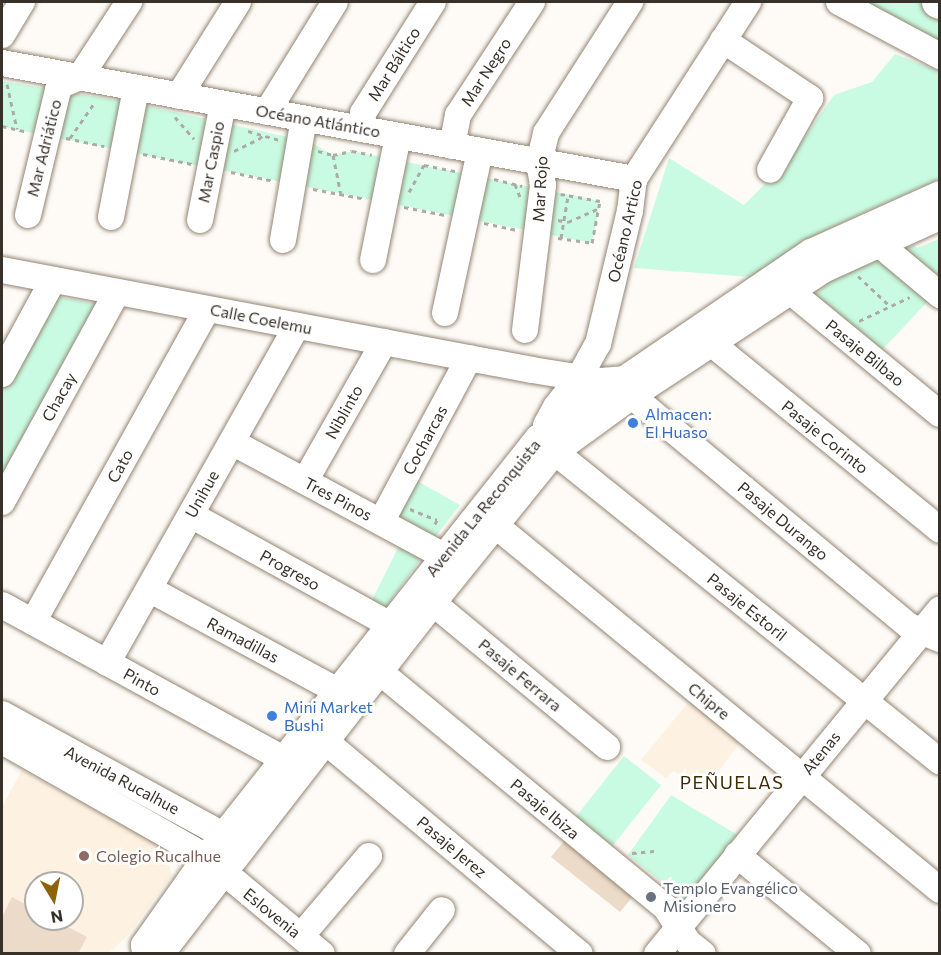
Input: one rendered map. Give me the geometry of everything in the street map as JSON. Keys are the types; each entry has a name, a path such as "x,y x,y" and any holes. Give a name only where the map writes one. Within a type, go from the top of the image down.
{"street":[{"path":"2,35 22,2"},
{"name":"Mar Adriático","path":"28,215 45,136 61,85 80,77 129,2"},
{"path":"179,96 238,2"},
{"path":"267,112 335,2"},
{"name":"Mar Báltico","path":"361,129 363,113 433,2"},
{"name":"Mar Negro","path":"452,146 458,115 532,2"},
{"name":"Mar Rojo","path":"525,330 542,190 539,162 546,132 630,2"},
{"name":"Océano Artico","path":"547,445 556,407 580,376 598,344 630,211 634,179 748,2"},
{"path":"839,2 939,56"},
{"path":"723,40 810,98 770,170"},
{"name":"Océano Atlántico","path":"4,72 80,77 361,129 396,148 452,146 477,163 539,162 634,179"},
{"path":"111,217 136,88"},
{"name":"Mar Caspio","path":"200,220 223,104"},
{"path":"283,240 304,119"},
{"path":"374,260 396,148"},
{"path":"445,313 477,163"},
{"name":"Avenida La Reconquista","path":"158,953 214,864 233,840 325,741 380,672 433,603 487,519 547,445 811,252 939,194"},
{"name":"Avenida La Reconquista","path":"627,387 711,344 789,291 841,261 939,218"},
{"path":"879,244 935,291"},
{"name":"Calle Coelemu","path":"2,270 521,368 580,376 627,387"},
{"path":"2,374 53,280"},
{"name":"Pasaje Bilbao","path":"789,291 939,414"},
{"name":"Chacay","path":"2,502 117,292"},
{"name":"Cato","path":"33,622 207,309"},
{"name":"Unihue","path":"107,663 297,326"},
{"name":"Niblinto","path":"305,481 384,342"},
{"name":"Pasaje Corinto","path":"711,344 939,530"},
{"name":"Cocharcas","path":"381,522 470,358"},
{"name":"Calle Coelemu","path":"521,368 547,384 553,391 556,407"},
{"name":"Pasaje Durango","path":"627,387 909,626 931,635"},
{"name":"Tres Pinos","path":"232,442 444,556"},
{"name":"Pasaje Estoril","path":"547,445 939,762"},
{"name":"Progreso","path":"191,515 390,625"},
{"name":"Avenida La Reconquista","path":"233,840 283,759 444,556 487,519"},
{"name":"Chipre","path":"487,519 939,890"},
{"name":"Ramadillas","path":"149,589 338,690"},
{"name":"Pasaje Ferrara","path":"433,603 607,747"},
{"name":"Pinto","path":"2,605 283,759"},
{"name":"Atenas","path":"657,954 864,701 931,635 939,609"},
{"name":"Pasaje Ibiza","path":"380,672 666,908 688,942 703,954"},
{"name":"Avenida Rucalhue","path":"2,714 233,840"},
{"name":"Avenida Rucalhue","path":"2,741 214,864"},
{"name":"Pasaje Jerez","path":"325,741 580,954"},
{"path":"737,855 858,954"},
{"path":"301,936 369,856"},
{"name":"Eslovenia","path":"214,864 322,954"},
{"path":"407,954 442,910"}],"path":[{"path":"4,72 17,129"},
{"path":"70,138 98,98"},
{"path":"2,126 45,136"},
{"path":"342,195 333,155 396,148 424,165 477,163 542,190 600,201 592,243 551,237"},
{"path":"407,196 424,165"},
{"path":"561,238 568,195"},
{"path":"841,261 890,306"},
{"path":"838,331 890,306 935,291"},
{"path":"623,854 654,850"}],"shaded area":[{"path":"689,701 740,742 703,793 674,771 666,778 641,760"},
{"name":"Colegio Rucalhue","path":"22,770 164,848 172,875 128,935 109,953 2,954 2,807"}],"green space":[{"path":"856,2 927,2 939,16 939,47"},
{"path":"895,54 939,71 939,179 834,226 750,277 634,268 669,158 744,205 788,161 834,95 872,82"},
{"path":"2,81 134,103 310,142 333,155 352,151 600,201 592,243 2,127"},
{"path":"939,239 939,282 901,250 914,245 917,248"},
{"path":"883,256 931,298 880,352 811,297 831,281"},
{"path":"49,295 103,305 2,490 2,384"},
{"path":"410,477 460,505 432,541 395,520"},
{"path":"402,540 425,553 383,611 370,604"},
{"path":"624,756 661,785 611,848 574,819"},
{"path":"671,795 741,837 687,902 628,855"}],"building":[{"path":"565,840 634,895 620,912 551,857"},
{"path":"12,897 24,904 24,931 76,931 87,937 78,954 2,954 2,917"}],"place":[{"name":"Almacen: El Huaso","path":"633,423"},
{"name":"Mini Market Bushi","path":"272,716"},
{"name":"Colegio Rucalhue","path":"84,856"},
{"name":"Templo Evangélico Misionero","path":"651,897"}],"district":[{"name":"PEÑUELAS","path":"732,782"}]}
